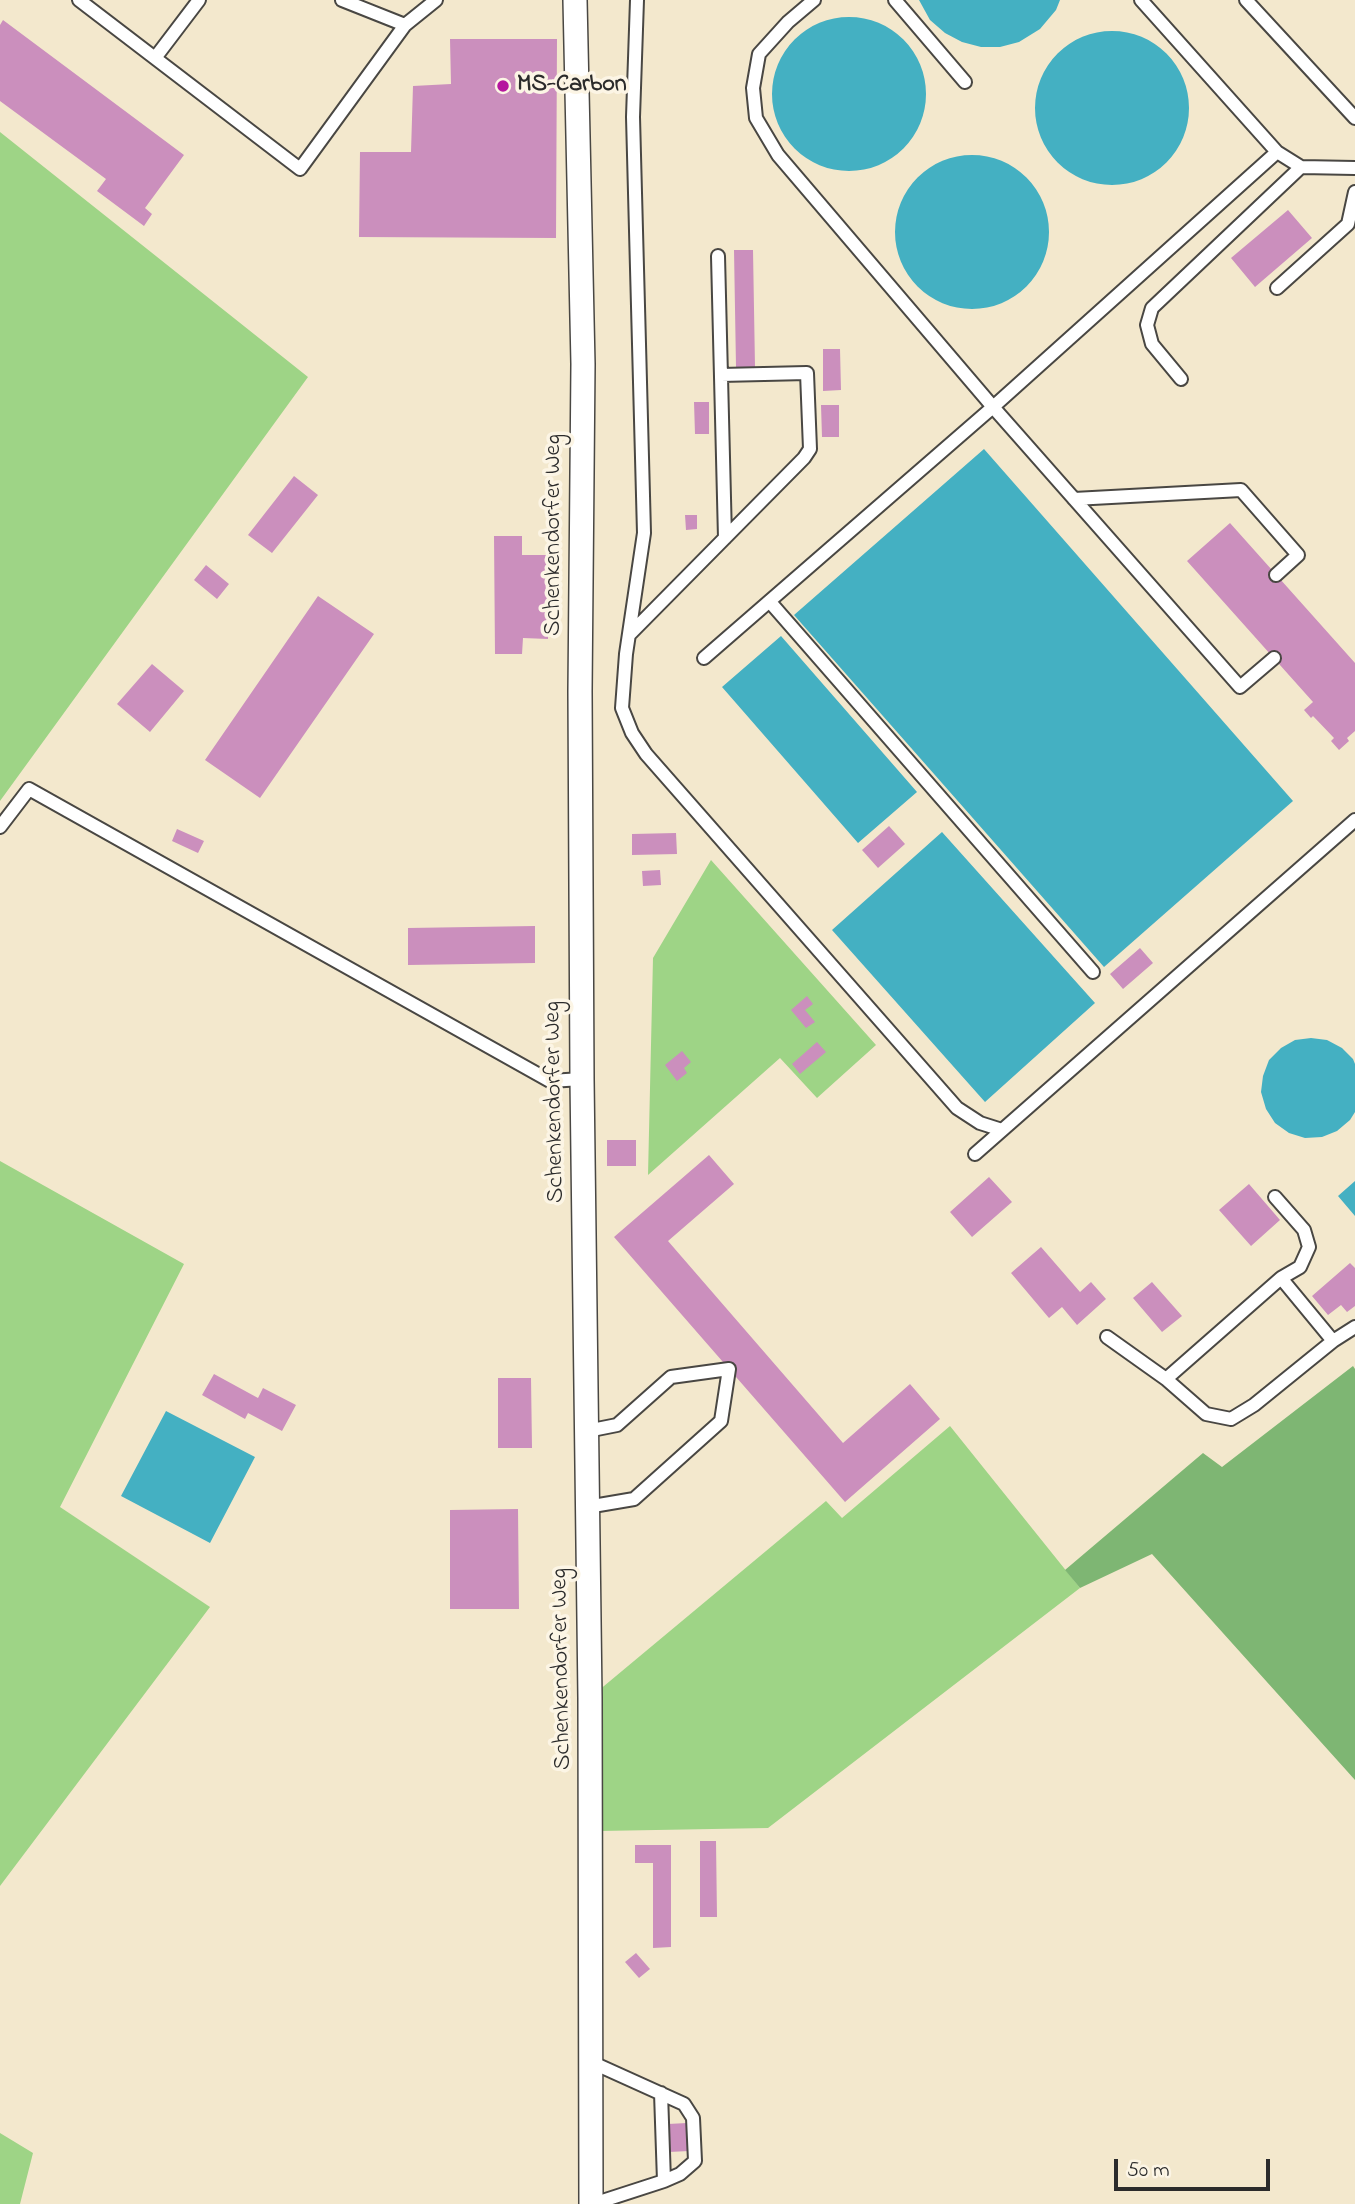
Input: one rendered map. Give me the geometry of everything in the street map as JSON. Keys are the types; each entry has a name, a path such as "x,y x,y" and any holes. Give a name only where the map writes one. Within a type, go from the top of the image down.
{"street":[{"name":"Schenkendorfer Weg","path":"575,0 583,364 580,691 592,2204"}],"lane":[{"path":"79,0 300,169 405,25 436,0"},
{"path":"155,58 199,0"},
{"path":"342,0 405,25"},
{"path":"637,0 633,117 644,533 628,636 622,708 632,733 646,754 957,1108 979,1124 1002,1130"},
{"path":"814,0 788,22 759,54 753,88 755,118 778,155 993,407 1240,687 1274,658"},
{"path":"895,0 965,82"},
{"path":"1141,0 1277,152 1301,167 1355,168"},
{"path":"1246,0 1355,118"},
{"path":"704,658 993,407 1277,152"},
{"path":"1181,379 1152,344 1147,326 1152,308 1301,167"},
{"path":"1277,288 1348,224 1355,192"},
{"path":"718,256 725,538"},
{"path":"628,636 810,449 807,373 721,374"},
{"path":"1074,499 1241,490 1298,555 1276,575"},
{"path":"769,602 1093,972"},
{"path":"0,827 29,789 550,1081 582,1079"},
{"path":"975,1154 1355,820"},
{"path":"1166,1379 1281,1278 1300,1267 1309,1247 1304,1230 1275,1197"},
{"path":"1281,1278 1333,1340"},
{"path":"1107,1337 1166,1379 1206,1414 1231,1419 1254,1405 1333,1340 1355,1327"},
{"path":"587,1431 617,1426 671,1377 729,1369 721,1421 634,1499 587,1507"},
{"path":"591,2062 684,2104 693,2118 695,2161 680,2174 664,2181 592,2204"},
{"path":"661,2092 664,2181"}],"green space":[{"path":"0,132 308,377 0,801"},
{"path":"711,860 876,1045 817,1098 780,1058 648,1175 653,958"},
{"path":"0,1161 184,1264 60,1507 210,1607 0,1886"},
{"path":"1353,1366 1355,1780 1152,1554 1080,1588 1065,1570 1203,1453 1222,1467"},
{"path":"950,1426 1080,1588 768,1828 600,1831 598,1691 826,1501 842,1518"},
{"path":"0,2133 33,2153 20,2204 0,2204"}],"water":[{"path":"919,0 1060,0 1056,10 1040,29 1019,42 1000,47 981,47 962,42 945,33 930,20"},
{"path":"849,17 879,23 904,39 920,64 926,94 920,124 904,149 879,165 849,171 819,165 794,149 778,124 772,94 778,64 794,39 819,23"},
{"path":"1112,31 1142,37 1167,53 1183,78 1189,108 1183,138 1167,163 1142,179 1112,185 1082,179 1057,163 1041,138 1035,108 1041,78 1057,53 1082,37"},
{"path":"972,155 1002,161 1027,177 1043,202 1049,232 1043,262 1027,287 1002,303 972,309 942,303 917,287 901,262 895,232 901,202 917,177 942,161"},
{"path":"984,449 1293,801 1104,967 794,615"},
{"path":"781,636 917,792 858,843 722,687"},
{"path":"942,832 1095,1003 985,1102 832,930"},
{"path":"1295,1040 1327,1040 1342,1048 1353,1059 1355,1112 1337,1131 1322,1137 1305,1138 1289,1133 1275,1123 1266,1109 1261,1092 1269,1060 1281,1048"},
{"path":"1355,1181 1355,1216 1338,1196"},
{"path":"166,1411 255,1457 210,1543 121,1496"}],"building":[{"path":"3,20 184,155 145,208 152,214 144,226 97,191 106,179 0,101 0,25"},
{"path":"450,39 557,39 556,238 359,237 360,152 411,152 413,86 451,84"},
{"path":"1288,210 1312,238 1255,287 1231,258"},
{"path":"734,250 753,250 755,367 736,367"},
{"path":"823,349 840,349 841,390 823,391"},
{"path":"694,402 709,402 709,434 695,434"},
{"path":"821,405 839,405 839,437 822,437"},
{"path":"294,476 318,495 272,553 248,535"},
{"path":"685,515 697,515 697,529 686,530"},
{"path":"1230,523 1355,663 1355,731 1339,750 1331,741 1334,738 1304,710 1313,702 1187,561"},
{"path":"494,536 522,536 522,555 547,555 548,639 523,638 522,654 495,654"},
{"path":"206,565 229,584 217,599 194,580"},
{"path":"318,596 374,634 260,798 205,760"},
{"path":"152,664 184,691 150,732 117,704"},
{"path":"889,826 905,844 878,868 862,850"},
{"path":"177,829 204,841 198,853 172,841"},
{"path":"676,833 677,854 632,855 632,834"},
{"path":"660,870 661,885 643,886 642,871"},
{"path":"535,926 535,963 408,965 408,928"},
{"path":"1140,948 1153,963 1123,989 1110,974"},
{"path":"807,996 813,1004 805,1010 815,1022 806,1028 791,1010"},
{"path":"817,1042 826,1052 800,1074 792,1064"},
{"path":"682,1051 691,1062 684,1068 687,1073 677,1081 665,1065"},
{"path":"607,1140 636,1140 636,1166 607,1166"},
{"path":"709,1155 734,1184 668,1241 843,1443 910,1384 940,1419 845,1502 614,1237"},
{"path":"989,1177 1012,1202 972,1237 950,1212"},
{"path":"1249,1184 1280,1220 1251,1246 1219,1210"},
{"path":"1041,1247 1080,1292 1091,1282 1106,1299 1077,1325 1062,1307 1049,1318 1011,1273"},
{"path":"1350,1263 1355,1268 1355,1306 1347,1312 1341,1305 1328,1315 1312,1296"},
{"path":"1152,1282 1182,1316 1162,1332 1133,1298"},
{"path":"214,1374 258,1398 263,1388 296,1405 282,1431 248,1413 245,1419 202,1395"},
{"path":"498,1378 531,1378 532,1448 498,1448"},
{"path":"518,1509 519,1609 450,1609 450,1510"},
{"path":"700,1841 716,1841 717,1917 700,1917"},
{"path":"635,1845 671,1845 671,1947 653,1948 653,1863 635,1863"},
{"path":"636,1953 650,1969 639,1978 625,1962"},
{"path":"687,2123 689,2151 669,2152 668,2124"}],"place":[{"name":"MS-Carbon","path":"503,86"}]}
